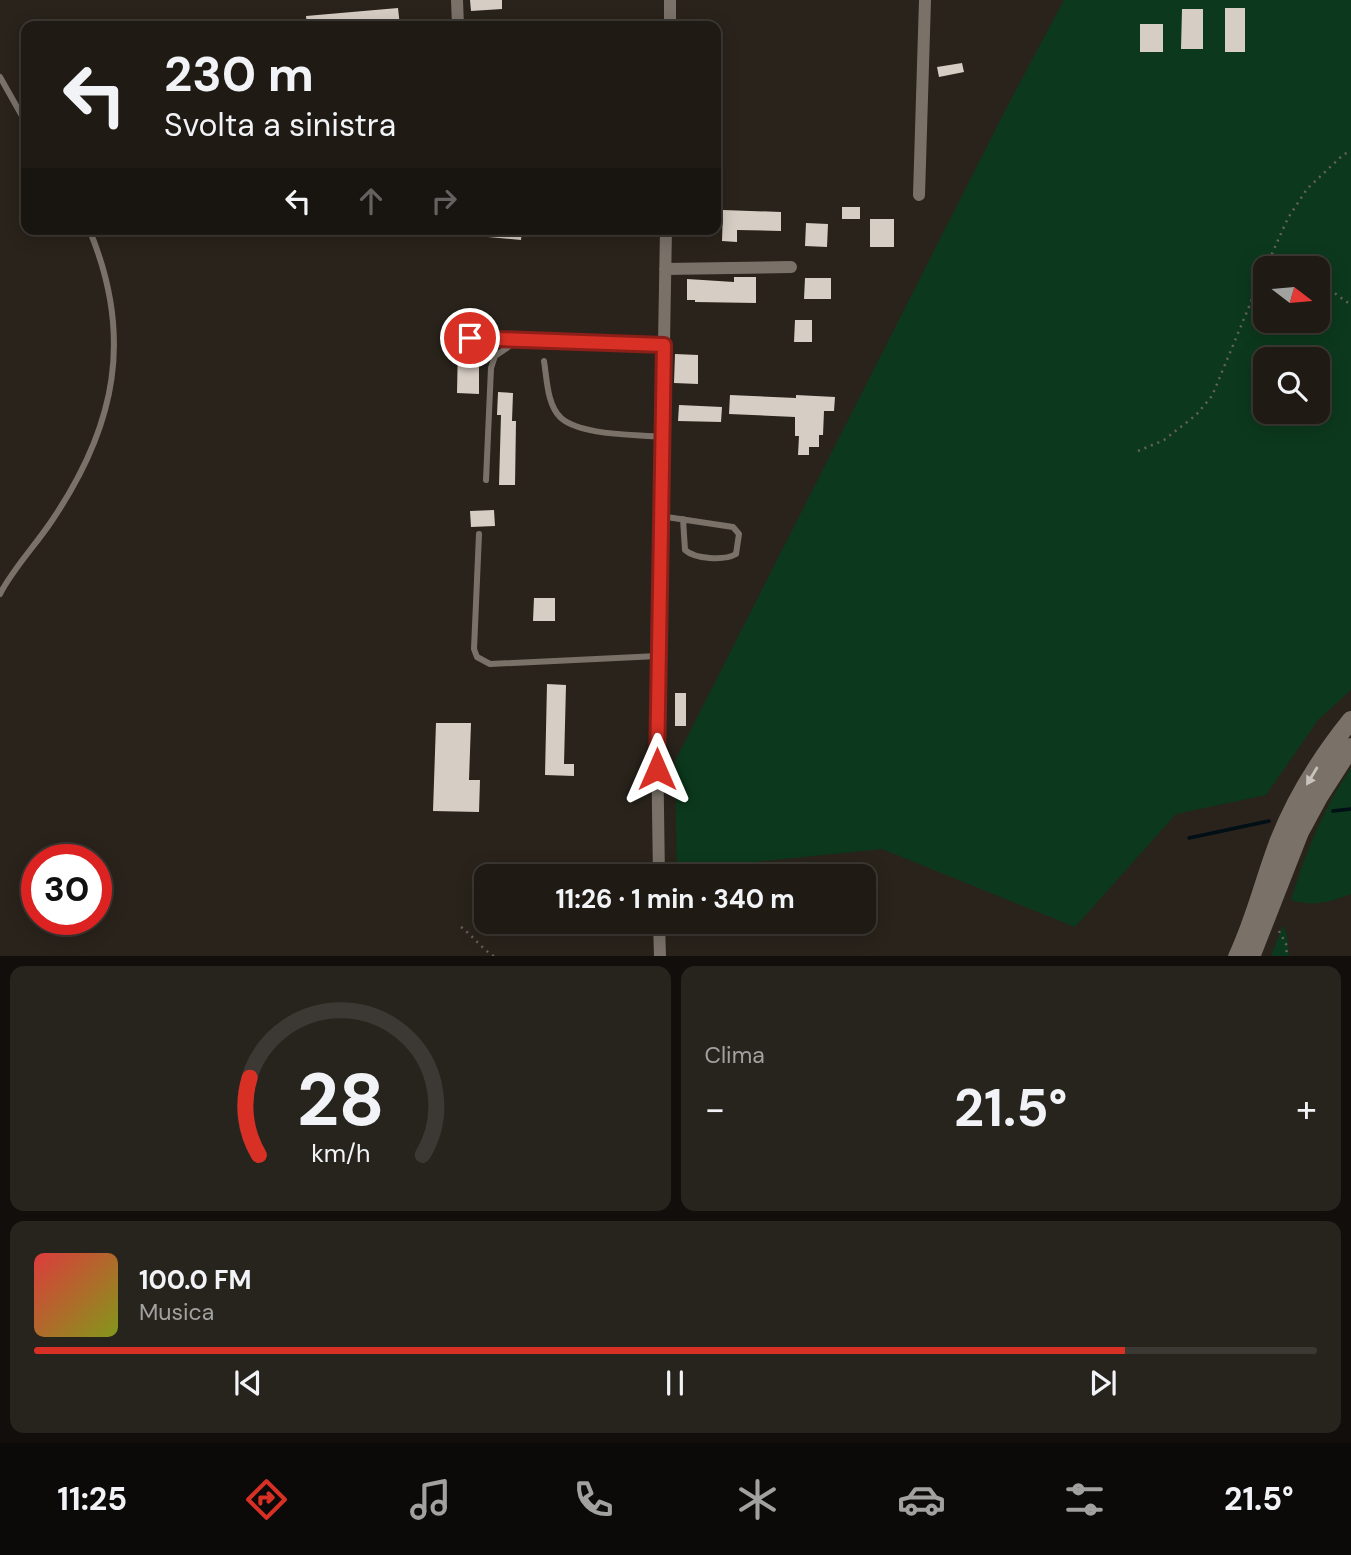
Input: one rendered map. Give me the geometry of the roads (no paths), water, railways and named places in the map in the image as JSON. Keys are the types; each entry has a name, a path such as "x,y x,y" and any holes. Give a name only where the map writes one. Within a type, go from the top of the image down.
{"street":[{"path":"457,0 458,21"},
{"path":"670,0 670,21"},
{"path":"919,195 925,0"},
{"path":"659,864 658,656 666,235"},
{"path":"665,269 791,267"},
{"path":"1237,956 1284,829 1318,766 1351,720"},
{"path":"1251,956 1300,832 1351,747"},
{"path":"659,934 660,956"}],"lane":[{"path":"0,77 21,114"},
{"path":"0,594 78,481 103,423 113,375 114,335 102,260 92,235"},
{"path":"470,338 664,345"},
{"path":"486,480 491,368 495,356 519,340"},
{"path":"544,361 549,397 560,417 578,427 662,437"},
{"path":"660,516 683,519 733,527 739,534 736,554 729,558 691,555 685,550 683,519"},
{"path":"479,534 474,649 477,657 490,664 658,656"}],"waterway":[{"path":"1333,811 1351,809"},
{"path":"1189,838 1269,821"}]}
